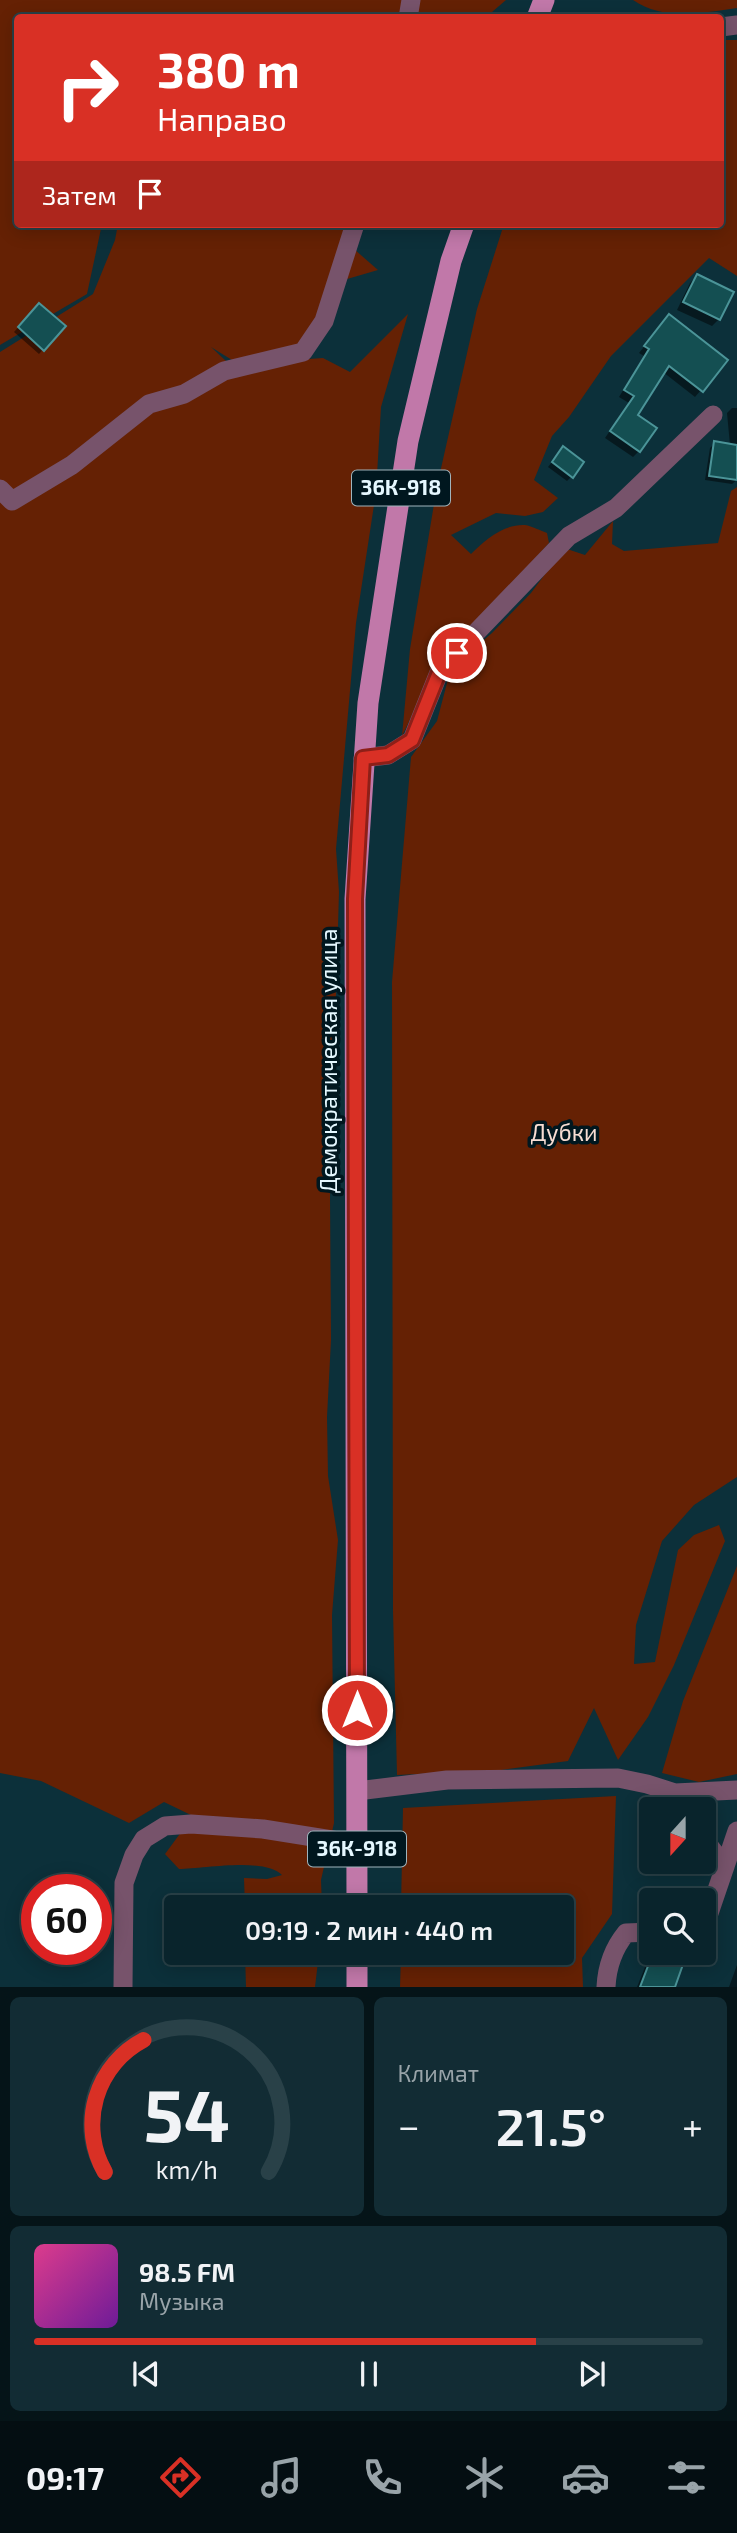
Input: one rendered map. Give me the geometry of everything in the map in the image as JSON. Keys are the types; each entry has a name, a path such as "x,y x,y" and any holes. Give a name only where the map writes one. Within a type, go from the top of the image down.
{"main road":[{"name":"Демократическая улица","path":"357,1895 355,899 363,758 370,689 408,441 452,261 463,228"},
{"path":"357,1965 357,1987"}],"street":[{"path":"4,500 72,465 149,404 184,394 224,371 303,352 324,321 354,228"},
{"path":"363,758 388,755 412,740 440,670 569,536 615,508 713,415"},
{"path":"357,1791 447,1780 618,1778 675,1793 737,1790"},
{"path":"675,1793 679,1797"},
{"path":"123,1987 124,1883 144,1839 165,1826 191,1824 263,1829 357,1844"},
{"path":"716,1891 737,1831"},
{"path":"716,1856 724,1867"},
{"path":"606,1987 614,1948 626,1933 639,1932"}],"green space":[{"path":"0,0 506,0 490,14 14,14 14,228 101,228 87,294 0,345"},
{"path":"633,0 737,0 737,8 670,13 645,7"},
{"path":"724,40 737,40 737,276 709,258 611,356 569,417 552,436 534,480 558,498 543,512 525,516 496,513 451,535 471,554 495,534 517,525 547,533 549,543 434,670 402,736 410,649 437,486 477,309 503,228 724,228"},
{"path":"117,228 345,228 346,242 378,270 330,284 319,331 285,353 240,365 211,347 226,361 187,387 281,361 323,358 350,372 408,314 381,407 376,492 356,623 336,849 339,892 330,1197 331,1340 327,1417 328,1476 338,1540 332,1615 334,1823 321,1880 322,1895 245,1895 244,1878 267,1879 282,1875 262,1866 179,1869 165,1854 193,1816 164,1802 129,1823 41,1781 0,1773 0,352 93,294"},
{"name":"Дубки","path":"737,487 737,1477 694,1505 662,1541 636,1625 634,1664 655,1662 678,1550 694,1535 719,1525 725,1541 674,1665 648,1717 618,1760 594,1708 568,1761 501,1770 397,1775 393,1611 392,982 411,757 437,721 451,668 492,633 531,593 560,554 567,549 585,555 613,521 612,544 624,551 718,543 731,491"},
{"path":"737,1566 737,1774 699,1782 662,1773 683,1701"},
{"path":"616,1796 612,1914 582,1958 583,1987 400,1987 401,1965 574,1965 574,1895 401,1895 403,1808"},
{"path":"245,1965 318,1965 315,1987 246,1987"}],"building":[{"path":"697,274 734,292 720,320 683,302"},
{"path":"39,303 66,326 44,351 18,327"},
{"path":"669,314 728,360 703,392 669,366 638,415 657,428 640,452 610,431 634,396 624,390 649,349 644,346"},
{"path":"714,441 737,445 737,480 709,476"},
{"path":"563,446 584,462 573,478 552,462"},
{"path":"648,1965 683,1965 675,1987 640,1987"}],"route":[{"path":"357,1710 355,899 363,758 388,755 412,740 440,670 457,653"}]}
